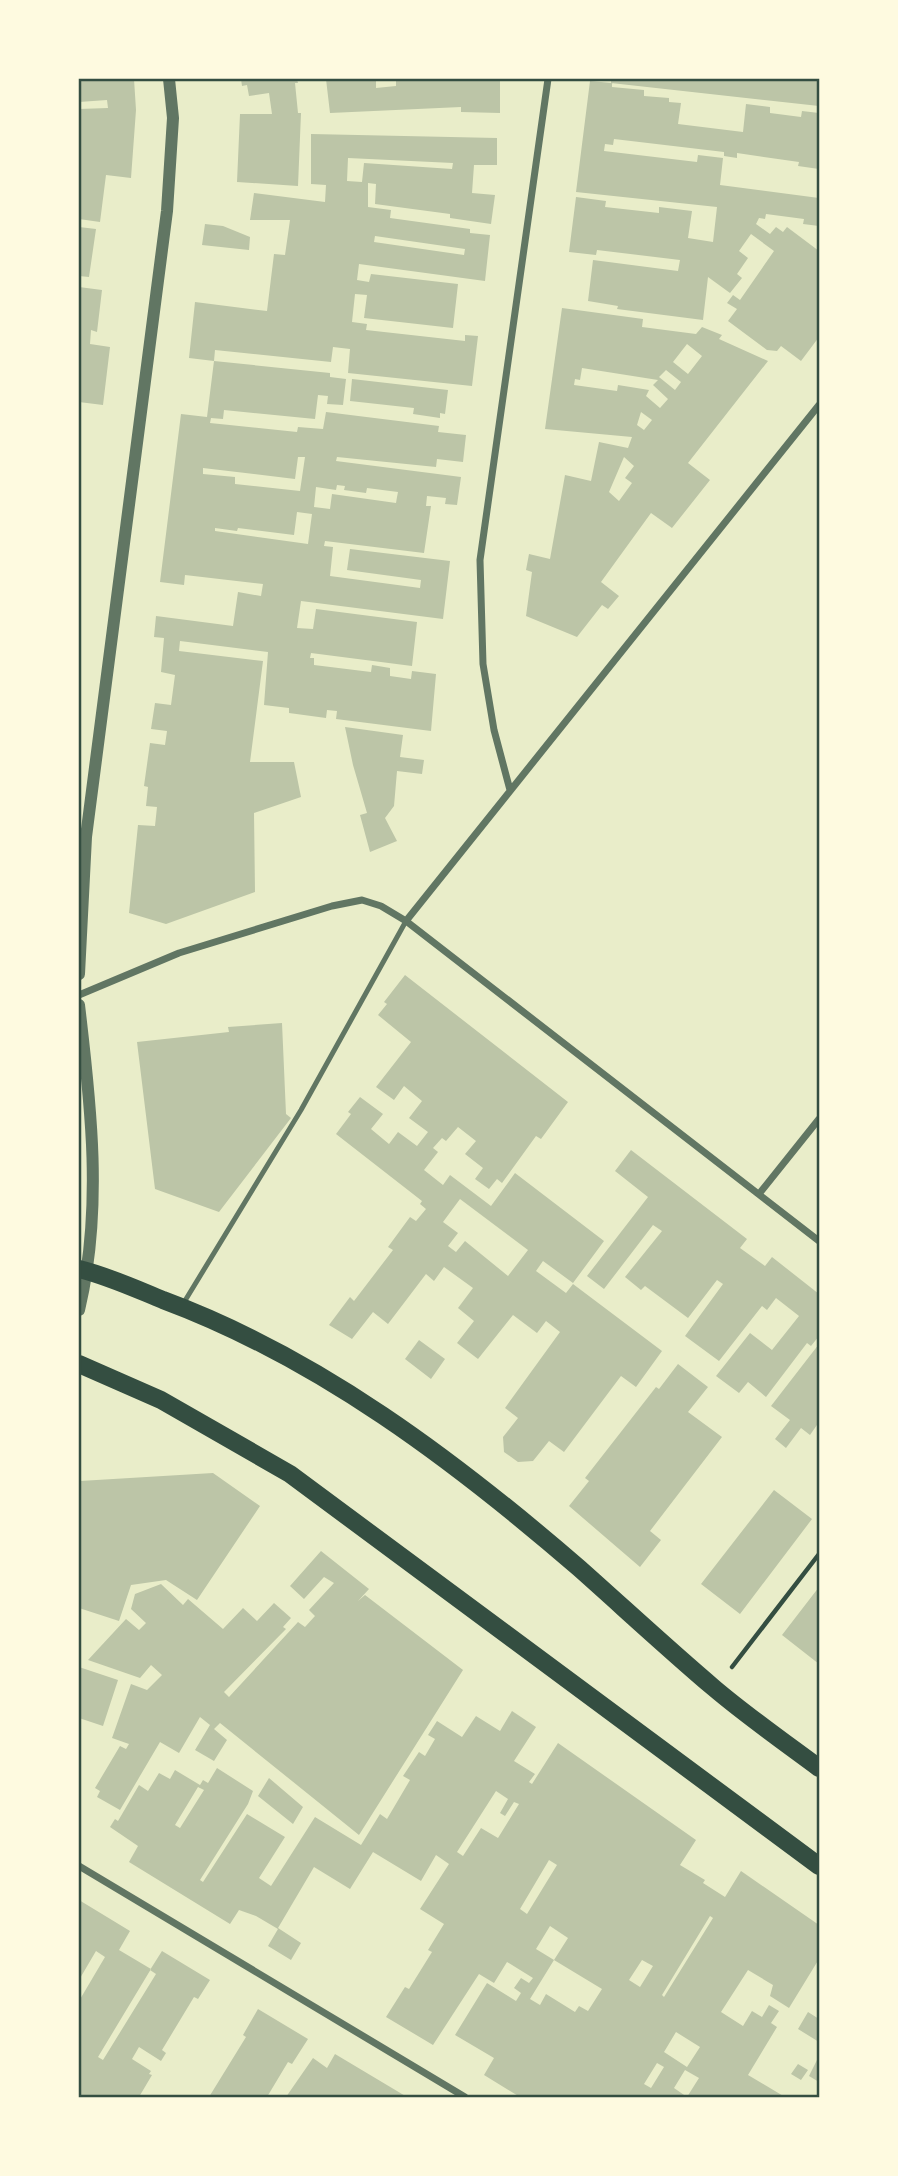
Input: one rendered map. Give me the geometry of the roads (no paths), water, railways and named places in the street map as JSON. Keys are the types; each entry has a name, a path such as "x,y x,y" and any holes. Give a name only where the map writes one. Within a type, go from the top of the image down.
{"main road":[{"path":"83,1270 181,1306 309,1368 383,1415 467,1477 567,1558 715,1689 819,1768"},
{"path":"79,1364 161,1400 290,1474 819,1866"}],"street":[{"path":"79,974 86,837 167,211 173,118 169,79"},
{"path":"510,790 494,730 483,664 480,560 548,79"},
{"path":"406,921 819,407"},
{"path":"79,995 179,953 332,906 362,900 381,906 406,921 819,1241"},
{"path":"79,1005 92,1113 79,1310"},
{"path":"760,1194 819,1119"},
{"path":"79,1866 465,2097"}],"lane":[{"path":"181,1306 301,1110 406,921"}]}
